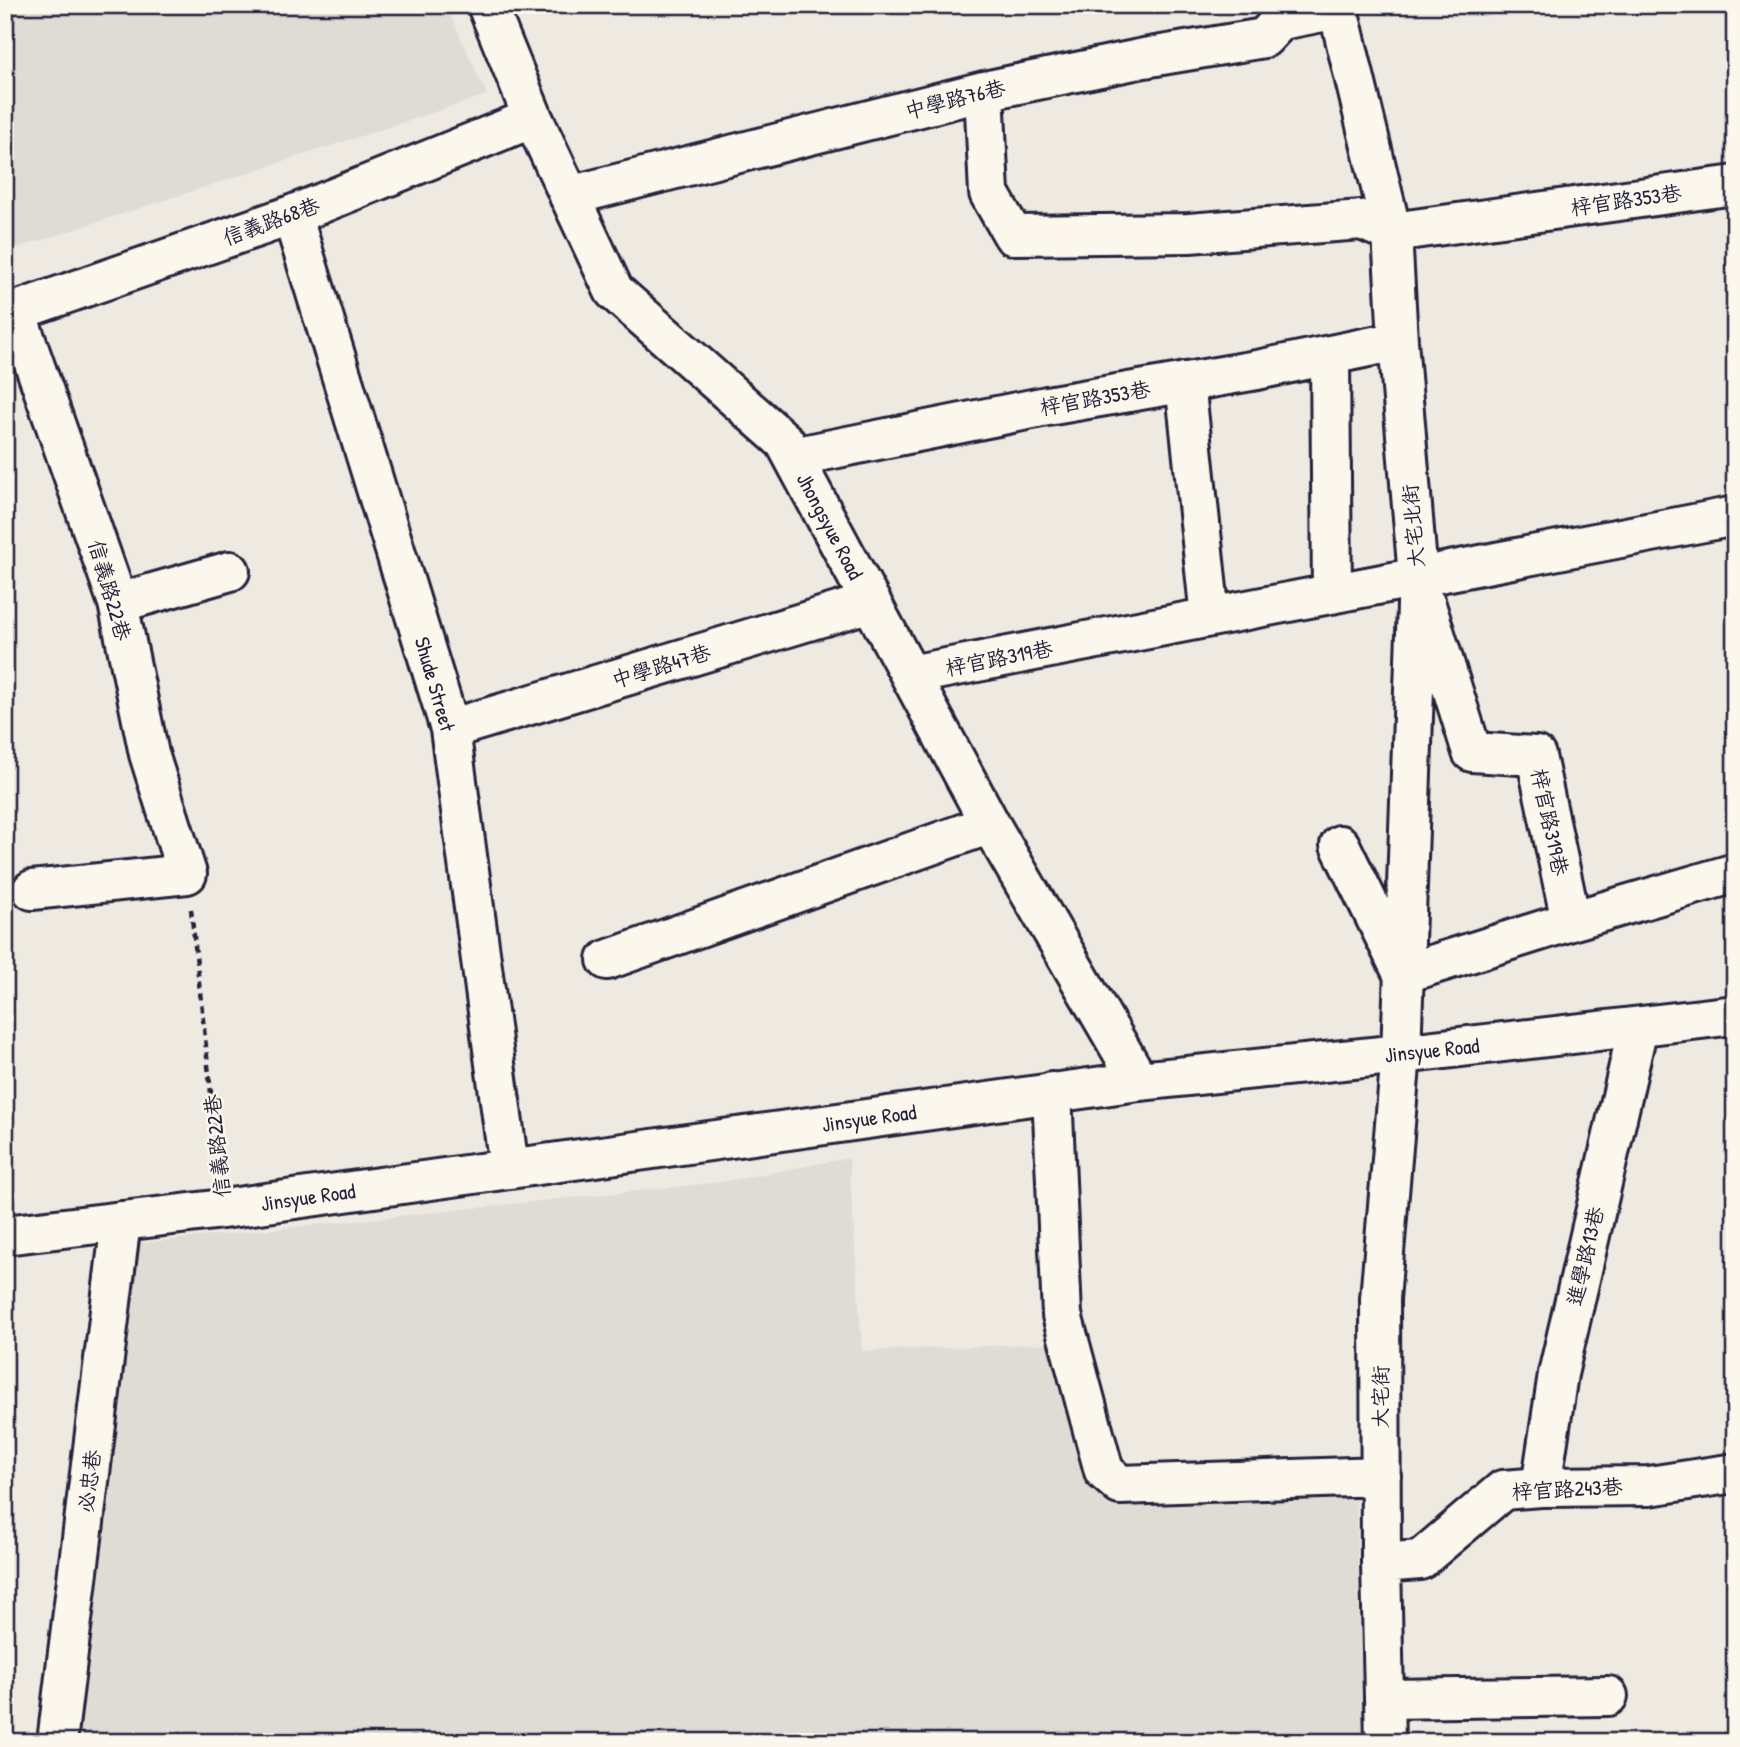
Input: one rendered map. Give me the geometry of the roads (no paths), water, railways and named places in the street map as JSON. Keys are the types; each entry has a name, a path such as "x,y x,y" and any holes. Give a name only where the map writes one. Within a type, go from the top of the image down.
{"street":[{"name":"Jhongsyue Road","path":"487,5 533,118 614,291 785,442 990,824 1139,1081"},
{"name":"中學路76巷","path":"569,196 984,91 1144,58 1264,38 1281,20 1338,7"},
{"name":"大宅北街","path":"1338,7 1392,233 1398,341 1418,577 1401,1054"},
{"path":"984,91 989,193 1013,234 1189,233 1362,219 1392,233"},
{"name":"信義路68巷","path":"10,314 292,215 533,118"},
{"name":"梓官路353巷","path":"1392,233 1735,185"},
{"name":"Shude Street","path":"292,215 450,729 509,1168"},
{"name":"信義路22巷","path":"10,314 118,603 149,754 187,874 32,890"},
{"name":"梓官路353巷","path":"793,457 1047,406 1257,370 1398,341"},
{"path":"1331,355 1332,594"},
{"path":"1185,382 1210,617"},
{"name":"梓官路319巷","path":"910,675 1735,516"},
{"path":"118,603 230,570"},
{"name":"梓官路319巷","path":"1418,577 1472,752 1536,756 1571,921"},
{"name":"中學路47巷","path":"450,729 871,602"},
{"path":"607,960 990,824"},
{"path":"1340,845 1403,974 1735,873"},
{"name":"Jinsyue Road","path":"5,1235 223,1209 1052,1092 1735,1015"},
{"name":"進學路13巷","path":"1541,1487 1558,1374 1639,1027"},
{"name":"大宅街","path":"1385,1742 1380,1299 1401,1054"},
{"path":"1052,1092 1062,1315 1104,1471 1120,1485 1381,1476"},
{"name":"必忠巷","path":"57,1742 121,1221"},
{"name":"梓官路243巷","path":"1381,1563 1420,1560 1503,1490 1649,1486 1735,1474"},
{"path":"1384,1699 1608,1696"}]}
